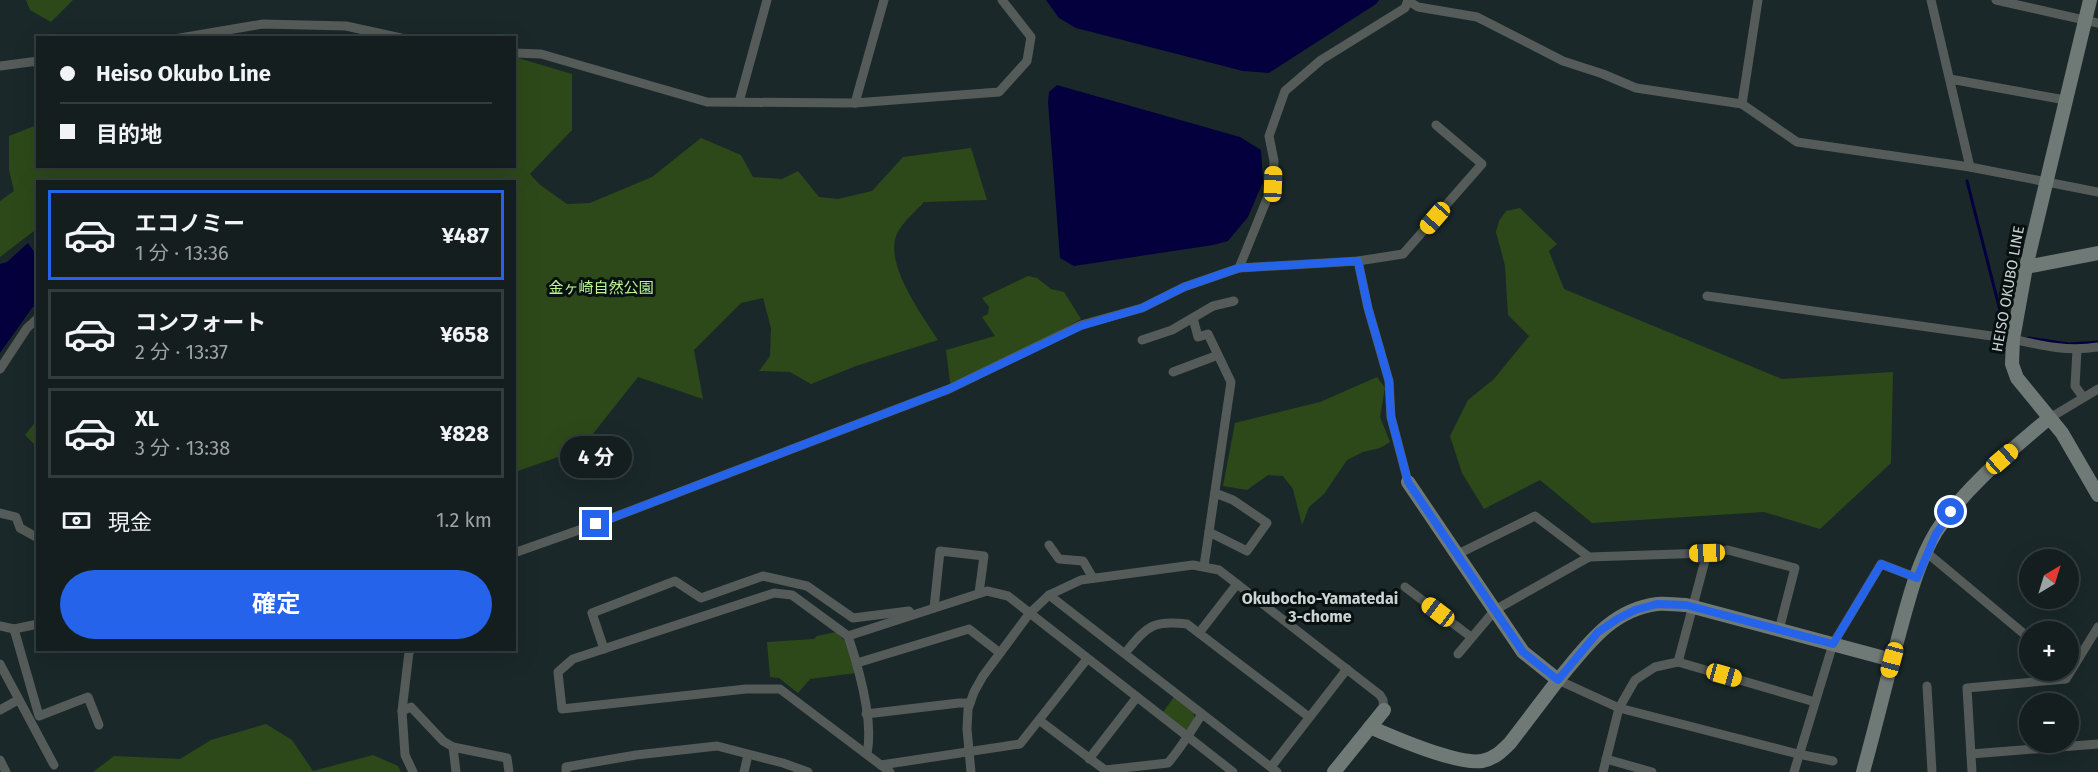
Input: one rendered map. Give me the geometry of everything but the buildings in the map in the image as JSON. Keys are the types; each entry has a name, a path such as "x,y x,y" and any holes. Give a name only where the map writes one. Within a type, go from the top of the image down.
{"street":[{"path":"739,102 767,0"},
{"path":"855,103 884,0"},
{"path":"516,53 541,54 707,102 855,103 999,92 1028,61 1030,37 1002,0"},
{"path":"1742,104 1758,0"},
{"path":"1931,0 1971,167"},
{"path":"1996,0 2091,21"},
{"name":"HEISO OKUBO LINE","path":"2090,0 2091,21 2065,100 2026,267 2013,339 2012,364 2013,371 2048,419 2062,433 2098,495"},
{"path":"1239,268 1273,184 1274,161 1269,136 1285,91 1321,60 1405,8 1408,1 1418,7 1478,17 1563,61 1636,88 1742,104 1797,142 1971,167 2098,192"},
{"path":"192,36 263,24 346,26 392,36"},
{"path":"0,66 36,61"},
{"path":"1950,79 2065,100"},
{"path":"516,552 943,392 987,373 1081,326 1142,308 1184,287 1239,268 1358,261 1403,254 1482,164 1436,125"},
{"path":"2026,267 2098,253"},
{"path":"1358,261 1368,308 1389,381 1391,417 1408,482 1523,652 1558,680 1619,708 1833,761"},
{"path":"1707,296 2013,339 2049,348 2077,350 2098,347"},
{"path":"1142,340 1172,330 1213,306 1234,301"},
{"path":"1193,318 1198,337 1208,334 1231,382 1204,566"},
{"path":"0,369 27,328 36,320"},
{"path":"2077,350 2075,386 2083,397"},
{"path":"1173,372 1218,355"},
{"path":"1863,772 1892,660 1917,578 1926,552 1936,534 1967,493 2002,459 2048,419 2098,389"},
{"path":"1209,532 1247,551 1267,524 1233,500 1215,493"},
{"path":"0,513 16,517 20,528 36,537"},
{"path":"1458,554 1535,516 1590,557"},
{"path":"1048,545 1059,559 1083,561 1093,578"},
{"path":"1458,654 1495,609 1590,557 1707,553 1728,550 1795,568 1779,630"},
{"path":"934,608 940,551 984,556 979,593"},
{"path":"1926,552 2019,630"},
{"path":"1678,662 1707,553"},
{"path":"1794,772 1833,644 1881,564 1917,578"},
{"path":"971,772 967,729 970,703 983,676 1029,614 1049,595 1074,582 1093,578 1193,565 1219,570 1380,695 1384,710 1335,772"},
{"path":"604,649 592,613 675,581 701,598 763,576 807,586 853,618 909,611 912,615"},
{"path":"1199,633 1236,584"},
{"path":"1406,587 1472,637"},
{"path":"848,636 979,593 987,591 1008,596 1233,772"},
{"path":"867,754 870,742 862,680 848,636 792,596 774,593 573,659 558,672 562,709 746,689 780,690 890,772"},
{"path":"1049,595 1274,770 1309,717 1347,669"},
{"path":"1370,727 1476,767 1501,752 1510,743 1598,632 1635,610 1657,604 1686,605 1892,660"},
{"path":"1125,653 1146,629 1166,622 1187,624 1309,717"},
{"path":"0,626 14,629 36,624"},
{"path":"2079,658 2098,627"},
{"path":"14,629 39,716 88,697 99,725"},
{"path":"857,663 969,629 1000,653"},
{"path":"410,651 402,711 405,755 413,772"},
{"path":"881,765 1020,744 1087,659"},
{"path":"1603,772 1619,708 1635,680 1655,667 1678,662 1815,702"},
{"path":"0,664 54,765"},
{"path":"1972,772 1967,688 2019,679"},
{"path":"1927,686 1932,772"},
{"path":"1089,759 1137,697"},
{"path":"0,711 18,700"},
{"path":"866,714 970,703"},
{"path":"402,711 411,707 443,741 453,747 507,758 509,772"},
{"path":"1039,720 1105,770 1168,763 1183,746 1202,714"},
{"path":"1971,754 2098,744"},
{"path":"566,772 566,767 591,761 717,746 808,772"},
{"path":"453,747 456,772"},
{"path":"744,772 748,755"},
{"path":"1606,759 1652,772"},
{"path":"0,760 6,772"}],"green space":[{"path":"26,0 73,0 51,22 30,10"},
{"name":"金ヶ崎自然公園","path":"516,57 572,74 572,130 530,174 539,184 567,204 590,203 652,177 701,138 741,155 753,177 782,179 798,171 819,197 838,199 872,191 903,157 971,148 987,200 924,202 899,230 895,242 895,256 899,271 905,287 938,340 856,366 811,384 790,372 759,371 770,356 771,328 763,298 741,303 694,350 703,399 638,377 581,449 516,472 516,180 36,180 36,234 34,231 0,257 0,201 14,191 9,170 9,136 36,125 36,168 516,168"},
{"path":"1520,208 1557,244 1549,251 1564,289 1782,379 1893,372 1891,463 1820,529 1764,512 1592,523 1540,480 1484,509 1462,473 1450,436 1468,400 1494,379 1529,336 1508,315 1505,266 1496,232 1499,221 1506,211"},
{"path":"1028,276 1037,278 1051,289 1064,292 1081,319 952,384 946,350 995,336 982,317 988,314 989,307 982,298"},
{"path":"1377,377 1385,388 1380,417 1390,442 1347,460 1324,494 1309,507 1302,525 1293,489 1283,476 1268,475 1247,490 1223,486 1235,423 1320,402"},
{"path":"36,421 36,446 25,435"},
{"path":"836,632 845,641 856,673 810,679 798,693 779,678 770,677 767,642 814,639 817,636"},
{"path":"1174,697 1194,712 1194,720 1186,730 1163,712"},
{"path":"266,724 292,740 313,771 373,755 398,766 401,772 93,772 114,756 180,759 211,740"}],"shaded area":[{"path":"1046,0 1379,0 1269,73 1243,71 1076,28 1059,18"},
{"path":"1057,85 1240,137 1261,150 1263,182 1248,217 1228,241 1213,245 1074,266 1060,258 1048,102 1049,92"},
{"path":"28,243 36,255 36,305 0,353 0,264 7,262"}],"waterway":[{"path":"1967,181 2006,334"},
{"path":"2028,338 2069,344 2098,342"}],"district":[{"name":"Okubocho-Yamatedai 3-chome","path":"1320,607"}],"route":[{"path":"596,524 949,389 987,373 1081,326 1142,308 1184,287 1239,268 1358,261 1368,308 1389,381 1391,417 1408,482 1523,652 1558,680 1598,632 1635,610 1657,604 1686,605 1833,644 1881,564 1917,578 1926,552 1951,512"}]}
